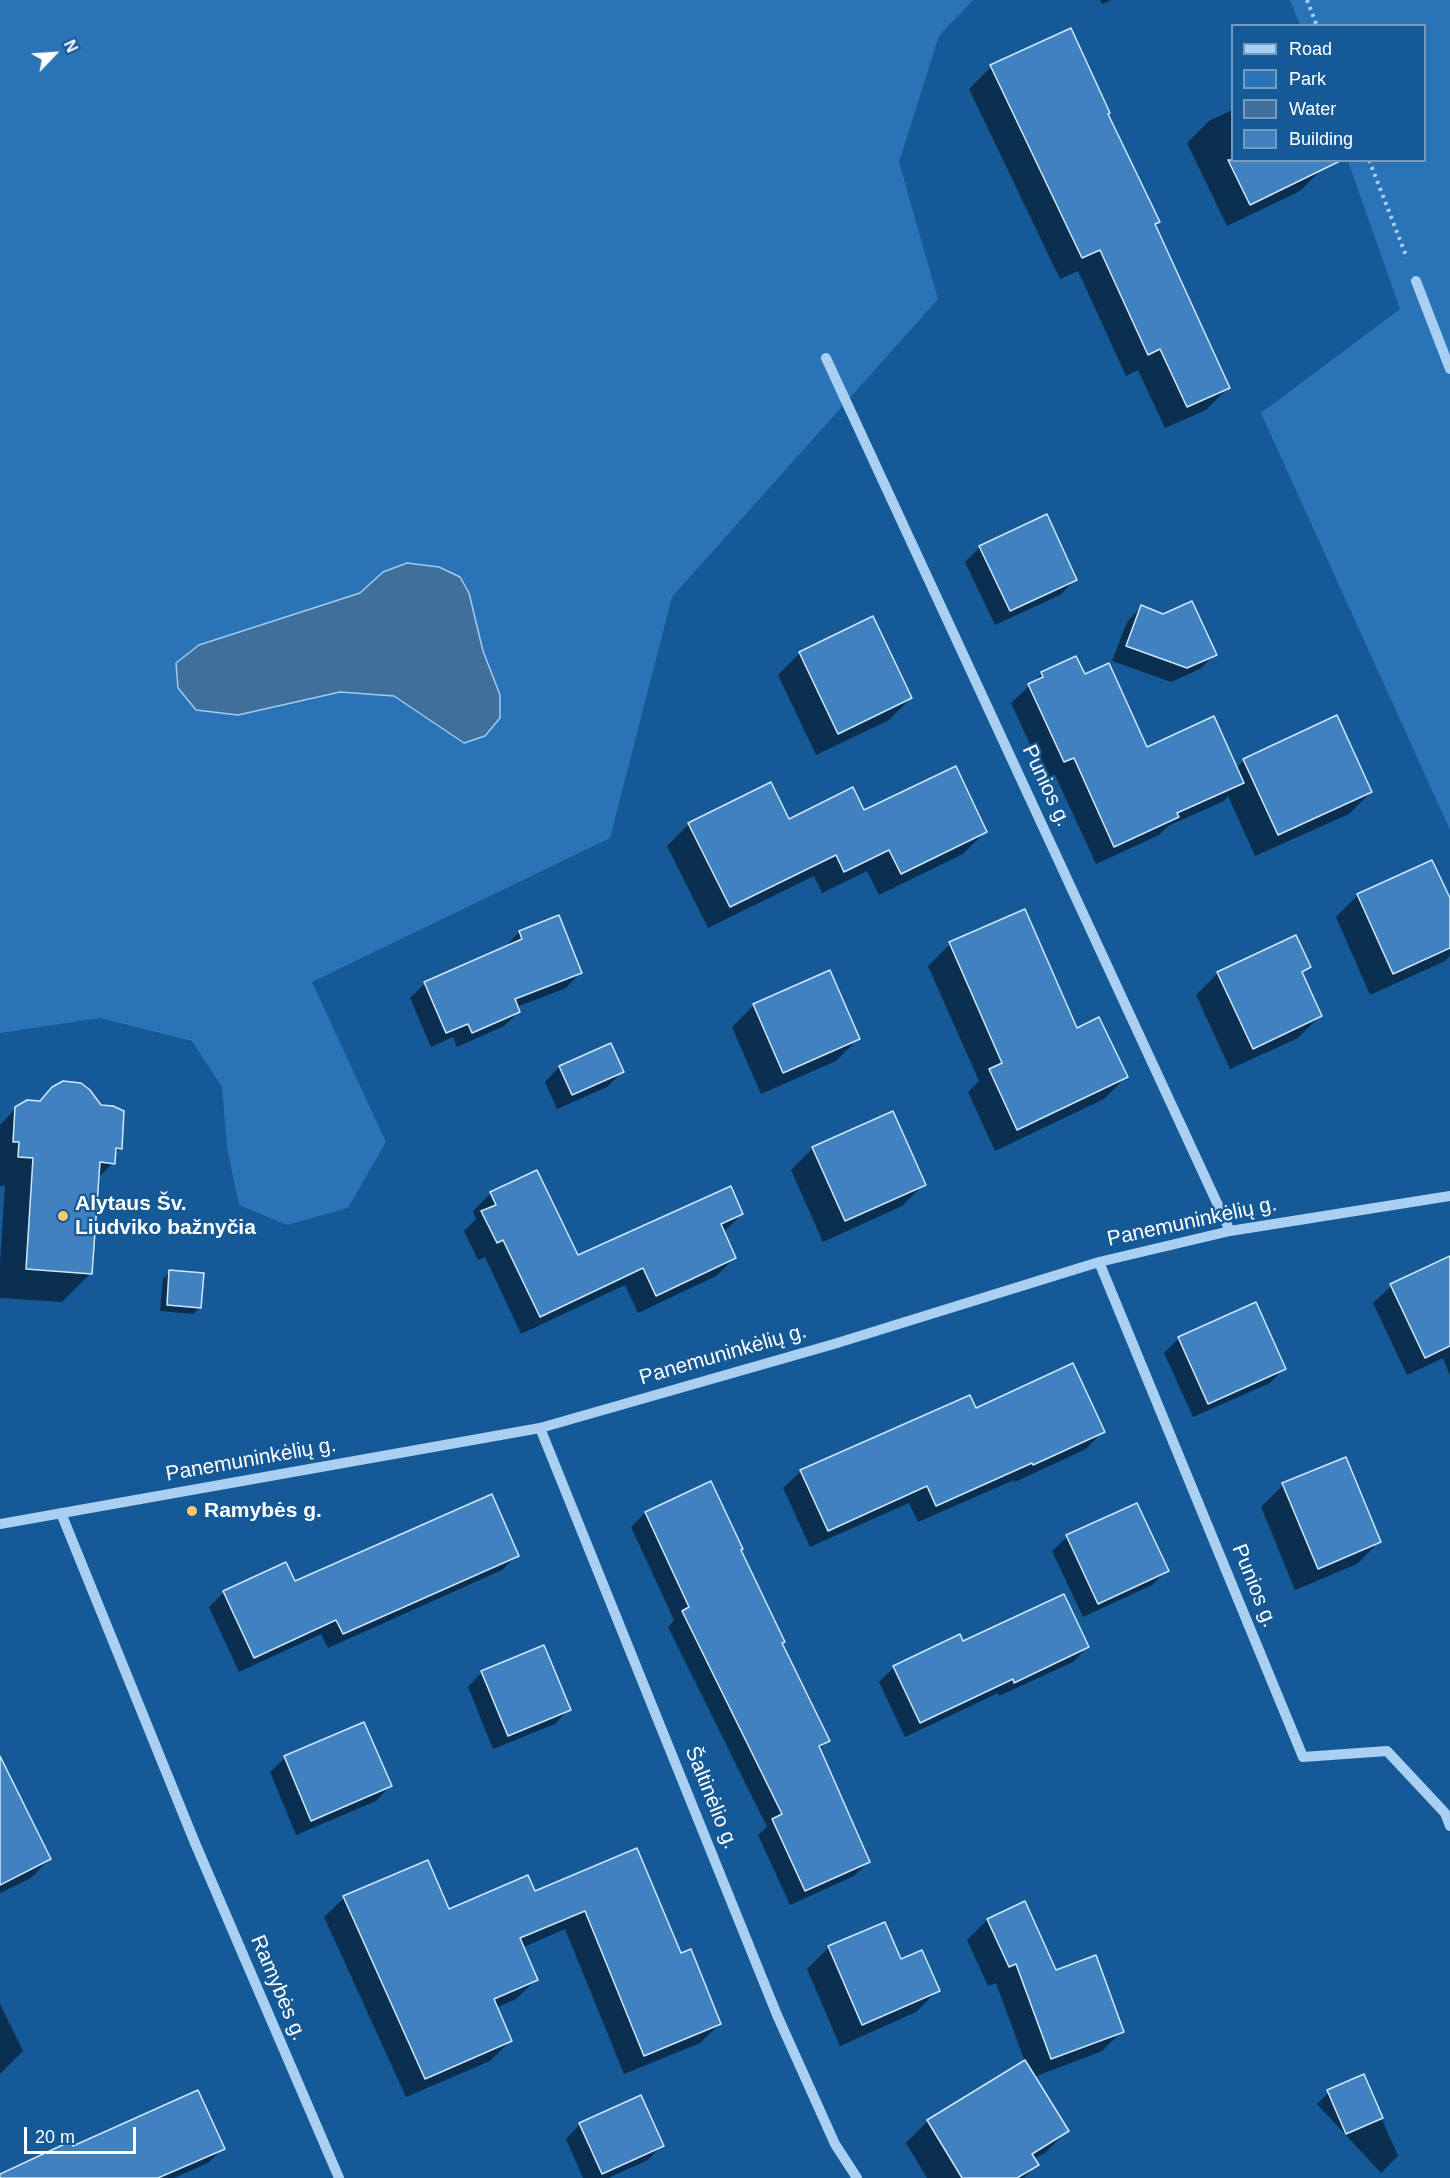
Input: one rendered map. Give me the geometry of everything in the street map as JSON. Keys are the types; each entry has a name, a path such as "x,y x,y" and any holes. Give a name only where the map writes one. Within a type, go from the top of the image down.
{"street":[{"path":"1416,281 1450,369"},
{"name":"Punios g.","path":"826,358 1230,1231"},
{"name":"Panemuninkėlių g.","path":"0,1524 540,1428 834,1344 1099,1262 1230,1231 1450,1196"},
{"name":"Punios g.","path":"1099,1262 1304,1757 1387,1751 1445,1813 1450,1826"},
{"name":"Šaltinėlio g.","path":"540,1428 777,2015 835,2144 857,2178"},
{"name":"Ramybės g.","path":"61,1513 195,1843 339,2178"}],"path":[{"path":"1307,0 1316,24"},
{"path":"1370,162 1416,281"}],"green space":[{"path":"0,0 973,0 939,36 899,162 938,299 672,597 610,838 312,982 386,1142 348,1208 287,1225 239,1205 227,1148 222,1087 192,1041 100,1018 0,1033","holes":["383,572 460,577 469,593 483,651 500,695 464,743 394,696 340,691 199,645 360,593"]},
{"path":"1290,0 1450,0 1450,830 1261,413 1400,309 1348,162 1426,162 1426,24 1300,24"}],"water":[{"path":"407,563 439,567 460,577 469,593 483,651 500,695 500,718 485,736 464,743 394,696 340,692 238,715 196,710 178,688 176,663 199,645 360,593 383,572"}],"building":[{"path":"1071,28 1110,113 1108,114 1160,222 1155,224 1230,388 1187,407 1160,349 1148,355 1100,250 1082,258 990,65"},
{"path":"1228,160 1231,162 1338,162 1250,205"},
{"path":"1047,514 1077,580 1010,611 979,546"},
{"path":"1192,601 1217,655 1187,668 1126,646 1141,605 1163,614"},
{"path":"873,616 912,698 838,734 799,652"},
{"path":"1076,656 1085,674 1109,663 1147,747 1214,716 1244,783 1177,813 1179,817 1114,847 1074,758 1064,762 1028,684 1043,677 1041,672"},
{"path":"1337,715 1372,792 1278,835 1243,759"},
{"path":"956,766 987,832 901,874 889,850 844,872 836,855 730,907 688,823 771,782 789,819 853,787 864,810"},
{"path":"1432,860 1450,898 1450,948 1393,974 1357,894"},
{"path":"1025,909 1077,1028 1099,1017 1128,1077 1017,1130 989,1069 1002,1063 949,942"},
{"path":"559,915 582,973 515,999 520,1012 472,1033 468,1024 446,1033 424,982 522,939 519,931"},
{"path":"1296,935 1311,967 1302,972 1322,1016 1253,1049 1217,972"},
{"path":"830,970 860,1039 783,1073 753,1004"},
{"path":"611,1043 624,1072 572,1095 559,1066"},
{"name":"Alytaus Šv. Liudviko bažnyčia","path":"63,1081 81,1083 90,1090 101,1105 113,1106 124,1111 122,1149 116,1148 115,1164 100,1162 92,1274 26,1269 33,1158 18,1157 19,1142 13,1142 15,1107 27,1100 40,1101 52,1087"},
{"path":"893,1111 926,1185 845,1221 812,1147"},
{"path":"537,1170 578,1255 731,1186 743,1214 721,1224 736,1258 656,1296 643,1268 540,1317 503,1240 497,1243 481,1211 496,1205 490,1192"},
{"path":"1450,1256 1450,1346 1425,1358 1390,1284"},
{"path":"169,1270 204,1273 201,1308 167,1305"},
{"path":"1256,1302 1286,1369 1208,1404 1178,1337"},
{"path":"1073,1363 1105,1432 936,1506 927,1486 828,1531 800,1470 970,1395 976,1408"},
{"path":"1346,1457 1381,1542 1318,1569 1282,1483"},
{"path":"711,1481 785,1642 782,1643 830,1741 819,1746 870,1862 805,1891 772,1819 782,1814 682,1611 689,1607 645,1512"},
{"path":"492,1494 519,1556 343,1634 336,1620 254,1658 223,1591 286,1562 295,1581"},
{"path":"1137,1503 1169,1571 1098,1604 1066,1535"},
{"path":"1064,1594 1089,1647 1014,1683 1013,1679 920,1723 893,1666 960,1634 963,1641"},
{"path":"544,1645 571,1710 508,1736 481,1671"},
{"path":"364,1722 392,1786 311,1821 284,1756"},
{"path":"0,1756 51,1859 0,1885"},
{"path":"637,1848 681,1953 691,1949 721,2024 644,2056 585,1911 520,1938 538,1980 494,1999 512,2041 425,2079 343,1896 428,1860 449,1909 528,1875 535,1891"},
{"path":"1025,1901 1056,1970 1096,1955 1124,2032 1051,2059 1016,1964 1009,1967 987,1919"},
{"path":"885,1922 901,1959 922,1950 940,1991 862,2025 828,1946"},
{"path":"1025,2060 1069,2131 1032,2154 1039,2165 1017,2178 962,2178 927,2120"},
{"path":"1364,2074 1383,2118 1346,2134 1327,2090"},
{"path":"198,2090 225,2149 158,2178 0,2178 0,2174 71,2141 73,2146"},
{"path":"641,2095 664,2146 602,2174 579,2123"}],"place":[{"name":"Alytaus Šv. Liudviko bažnyčia","path":"63,1216"},
{"name":"Ramybės g.","path":"192,1511"}]}
